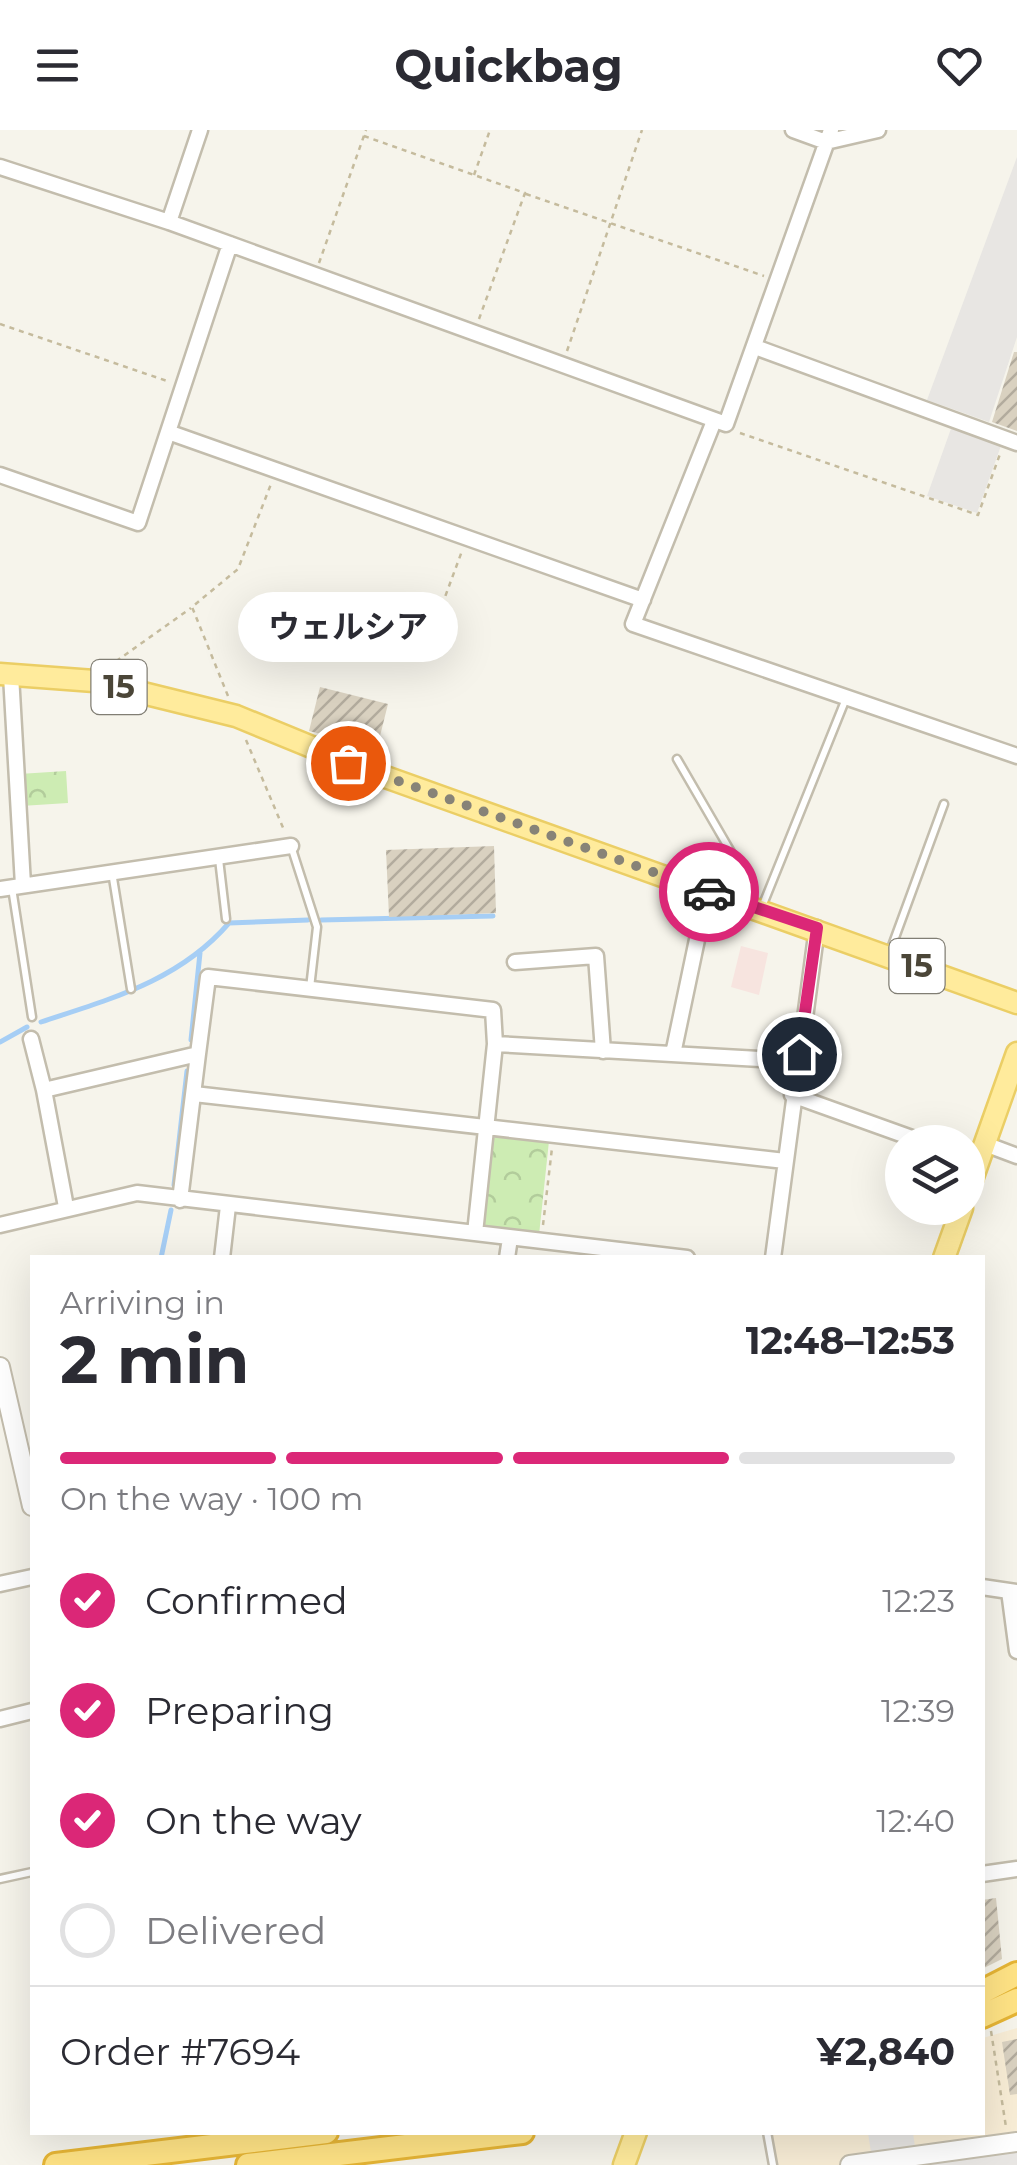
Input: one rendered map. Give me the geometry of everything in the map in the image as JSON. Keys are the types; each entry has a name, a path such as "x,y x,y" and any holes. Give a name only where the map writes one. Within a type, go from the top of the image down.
{"highway":[{"path":"985,1990 1017,1974"},
{"path":"986,2017 1017,2000"},
{"path":"56,2165 301,2135"},
{"path":"248,2165 497,2135"}],"main road":[{"name":"15","path":"6,675 94,682 236,716 299,745 1017,1003"},
{"path":"985,1134 1017,1052"},
{"path":"945,1255 956,1225"},
{"path":"624,2165 635,2135"}],"street":[{"path":"169,222 200,130"},
{"path":"793,130 829,136 878,130"},
{"path":"829,136 755,346 633,624 1017,756"},
{"path":"0,167 475,330 562,366 720,422"},
{"path":"0,476 138,523 230,244"},
{"path":"755,346 1011,441"},
{"path":"168,432 468,535 642,600"},
{"path":"6,675 12,887 291,846"},
{"path":"673,1054 706,892"},
{"path":"772,1255 817,928"},
{"path":"515,962 596,956 602,1051"},
{"path":"180,1200 208,977 494,1010 495,1044 475,1234"},
{"path":"31,1039 66,1208"},
{"path":"495,1044 796,1060"},
{"path":"44,1090 198,1054"},
{"path":"194,1094 784,1161"},
{"path":"792,1095 885,1128"},
{"path":"985,1155 1017,1156"},
{"path":"0,1225 137,1193 661,1255"},
{"path":"222,1255 228,1206"},
{"path":"508,1255 510,1238"},
{"path":"0,1368 30,1497"},
{"path":"0,1584 30,1577"},
{"path":"985,1587 1013,1591 1017,1651"},
{"path":"0,1719 30,1712"},
{"path":"985,1874 1017,1869"},
{"path":"850,2165 1013,2143"}],"lane":[{"path":"754,906 847,696"},
{"path":"677,759 749,883 754,906"},
{"path":"888,955 944,804"},
{"path":"291,846 317,927 310,990"},
{"path":"219,858 226,919"},
{"path":"112,872 131,989"},
{"path":"12,887 32,1017"},
{"path":"0,1878 30,1872"},
{"path":"768,2135 773,2165"}],"path":[{"path":"316,274 366,130"},
{"path":"474,176 490,130"},
{"path":"562,366 642,130"},
{"path":"364,136 778,281"},
{"path":"475,330 525,194"},
{"path":"0,324 183,386"},
{"path":"720,422 761,442 978,515 1011,441"},
{"path":"94,682 238,569 276,468"},
{"path":"435,624 468,535"},
{"path":"192,607 291,846"},
{"path":"542,1241 554,1134"},
{"path":"986,2017 1013,2143"}],"shaded area":[{"path":"1017,157 1017,337 989,422 927,400"},
{"path":"953,423 1003,440 977,513 927,496"},
{"path":"741,946 768,953 759,995 731,987"},
{"path":"1017,2028 1017,2165 771,2165 766,2135 985,2135 985,2037"},
{"path":"1017,2134 1017,2165 873,2165 868,2135 913,2135 915,2147"}],"green space":[{"path":"66,771 68,803 21,806 19,774"},
{"path":"498,1135 549,1141 539,1235 488,1229 483,1223 492,1140"}],"building":[{"path":"1017,352 1017,431 992,422"},
{"path":"320,687 388,704 377,748 309,731"},
{"path":"494,846 496,913 389,917 386,850"},
{"path":"996,1898 1002,1959 985,1968 985,1900"},
{"path":"1017,2039 1017,2094 1010,2095 1002,2042"}],"waterway":[{"path":"321,920 493,916"},
{"path":"41,1022 118,996 166,974 229,923 308,920"},
{"path":"191,1040 200,953"},
{"path":"0,1042 27,1027"},
{"path":"174,1185 187,1071"},
{"path":"162,1255 171,1210"}],"way so far":[{"path":"348,763 709,892"}],"place":[{"name":"ウェルシア","path":"348,763"}],"route":[{"path":"709,892 817,928 799,1054"}]}
